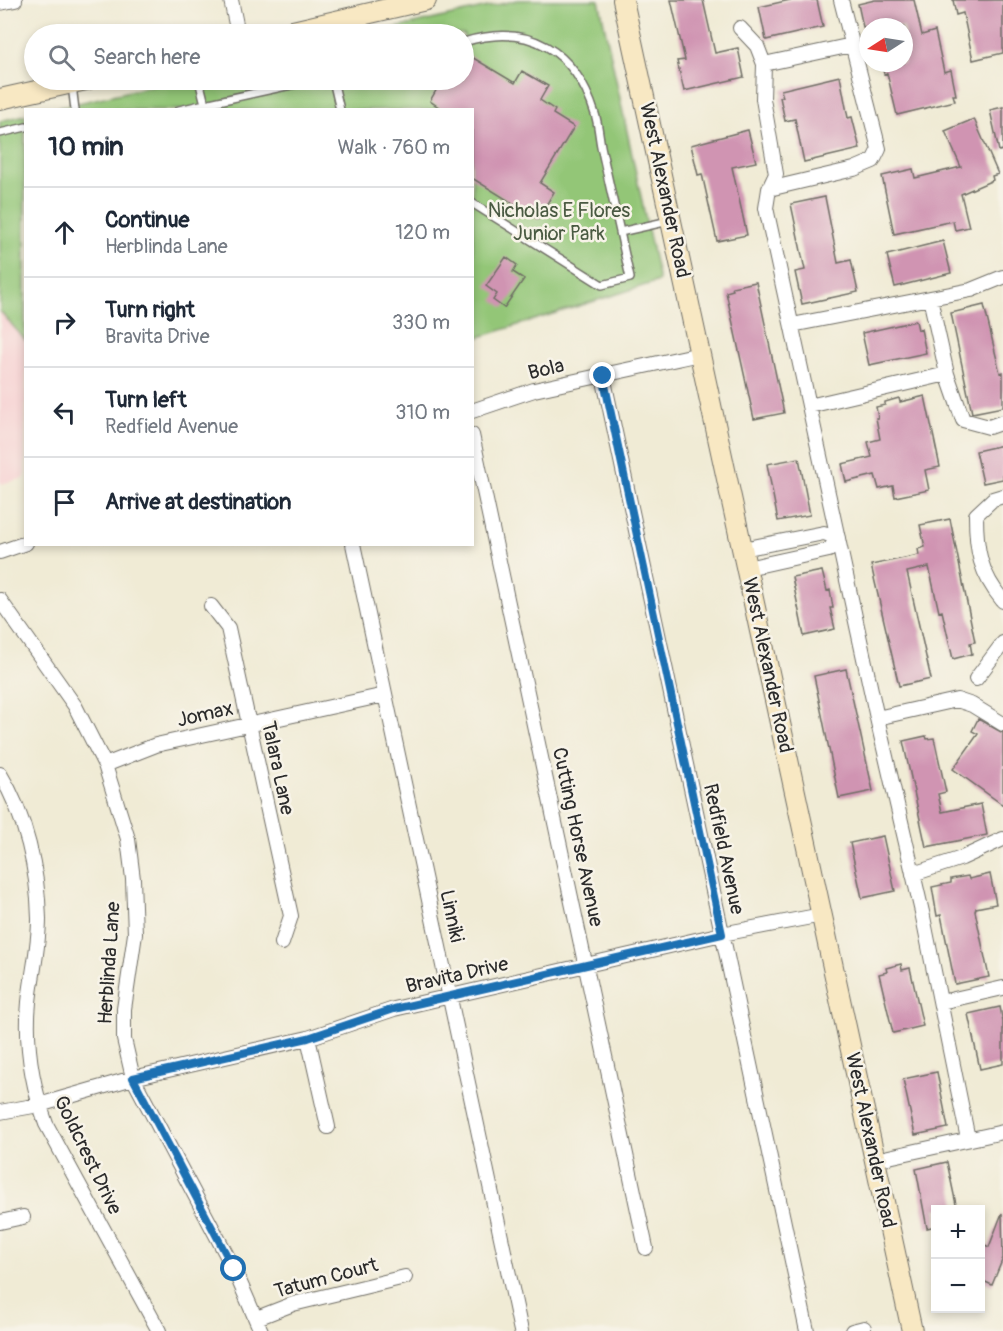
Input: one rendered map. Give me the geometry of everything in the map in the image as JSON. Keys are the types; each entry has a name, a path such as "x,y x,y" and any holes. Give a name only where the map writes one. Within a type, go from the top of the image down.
{"main road":[{"path":"342,24 426,0"},
{"name":"West Alexander Road","path":"623,0 912,1331"},
{"path":"0,99 40,90"}],"street":[{"path":"0,3 15,0"},
{"path":"231,0 236,24"},
{"path":"769,189 854,169 873,161 879,149 841,0"},
{"path":"740,28 757,46 764,64 763,99 776,174 769,189 766,208 941,1002 968,1139"},
{"path":"764,64 852,45"},
{"path":"792,325 971,290 1003,277"},
{"path":"930,298 947,374 963,420 988,427 1003,422"},
{"name":"Bola","path":"474,410 534,390 700,354"},
{"path":"809,406 947,374"},
{"name":"Redfield Avenue","path":"603,376 807,1331"},
{"name":"Cutting Horse Avenue","path":"474,444 646,1248"},
{"path":"1003,496 993,499 976,515 976,544 989,584 1003,601"},
{"path":"745,559 790,540 824,533 838,538"},
{"path":"745,559 794,558 828,550 838,538"},
{"path":"0,552 24,544"},
{"name":"Linniki","path":"353,546 521,1331"},
{"name":"Herblinda Lane","path":"0,600 75,706 105,765 128,839 134,879 135,934 124,1010 124,1039 133,1078 234,1269 259,1324"},
{"name":"Talara Lane","path":"211,606 228,628 291,916 282,943"},
{"path":"976,679 1003,643"},
{"name":"Jomax","path":"105,765 156,745 385,695"},
{"path":"877,718 957,700 972,705 1003,724"},
{"name":"Goldcrest Drive","path":"0,774 19,813 35,873 39,919 29,1001 28,1043 39,1104 46,1124 159,1331"},
{"path":"913,874 962,858 1003,839"},
{"name":"Bravita Drive","path":"0,1112 39,1104 133,1078 308,1038 394,1009 722,934 822,915"},
{"path":"941,1002 1003,988"},
{"path":"308,1038 328,1127"},
{"path":"875,1160 1003,1132"},
{"path":"0,1222 23,1216"},
{"name":"Tatum Court","path":"259,1324 293,1304 405,1278"}],"lane":[{"path":"474,39 503,35 525,37 554,50 574,70 588,94 596,117 630,278 602,285 474,204"},
{"path":"75,108 78,90"},
{"path":"202,90 205,104"},
{"path":"188,108 269,90"},
{"path":"335,90 340,108"},
{"path":"0,133 24,127"},
{"path":"620,232 672,220"},
{"path":"790,540 794,558"}],"shaded area":[{"path":"0,312 24,339 24,478 0,484"}],"green space":[{"name":"Nicholas E Flores Junior Park","path":"518,0 599,0 659,281 474,339 474,108 57,108 134,90 474,90 474,24 414,24"},
{"path":"24,115 24,339 0,311 0,121"}],"building":[{"path":"671,0 703,0 715,53 738,48 744,77 684,91 677,61 685,60"},
{"path":"790,0 817,0 823,27 766,40 759,7"},
{"path":"875,0 914,0 922,35 935,31 944,72 951,70 955,101 897,115 887,73 883,72 913,72 913,18 861,18 858,4"},
{"path":"953,0 1003,0 1003,53 973,60 963,13 956,15"},
{"path":"474,58 515,83 522,71 548,86 540,100 555,110 553,114 574,127 540,183 554,192 538,219 474,179 474,108 440,108 430,101 436,90 474,90"},
{"path":"840,76 848,118 852,117 860,149 804,162 795,119 785,121 780,97 783,97 781,90"},
{"path":"1003,107 1003,150 999,151 990,110"},
{"path":"974,119 998,174 992,176 993,180 961,194 969,227 955,230 953,221 894,234 882,176 913,169 915,178 961,167 945,131"},
{"path":"748,130 756,162 732,167 747,235 717,241 702,174 698,175 691,145"},
{"path":"825,197 838,263 851,260 858,292 802,304 795,272 805,270 791,204"},
{"path":"943,241 951,273 895,287 887,255"},
{"path":"506,257 517,265 513,272 524,279 504,308 493,300 497,294 486,286"},
{"path":"756,282 784,413 754,419 726,292 733,290 732,287"},
{"path":"984,305 1000,373 1003,372 1003,407 972,413 951,313"},
{"path":"916,321 918,330 921,329 926,353 869,365 862,333"},
{"path":"925,396 940,467 925,470 929,490 895,497 893,486 879,489 875,475 846,482 842,464 872,457 868,442 880,439 876,407 899,398 900,402"},
{"path":"1003,445 1003,479 983,483 976,451"},
{"path":"799,458 810,515 778,521 767,464"},
{"path":"950,519 975,642 970,643 972,654 953,659 929,567 907,572 931,679 899,686 871,565 919,555 918,549 925,547 920,525"},
{"path":"822,571 827,591 830,590 833,608 830,608 835,629 804,636 792,577"},
{"path":"846,669 873,791 839,798 814,676"},
{"path":"978,719 1003,733 1003,805 953,769 978,734 972,731"},
{"path":"926,736 927,739 934,738 946,792 938,794 942,812 981,804 987,835 926,847 903,741"},
{"path":"883,836 895,891 862,898 850,843"},
{"path":"990,874 996,904 976,908 975,911 989,977 955,984 941,915 937,916 932,887 951,883 951,879 968,876 969,879"},
{"path":"901,964 902,970 910,968 923,1026 893,1033 879,974 887,972 886,968"},
{"path":"1000,1007 1003,1022 1003,1064 980,1069 968,1014"},
{"path":"937,1072 948,1128 915,1135 903,1079"},
{"path":"947,1162 956,1205 931,1205 931,1227 927,1228 916,1169"},
{"path":"1002,1213 1003,1258 992,1285 985,1282 985,1245 989,1247"}],"route":[{"path":"234,1269 133,1078 308,1038 338,1030 394,1009 722,934 603,376"}]}
